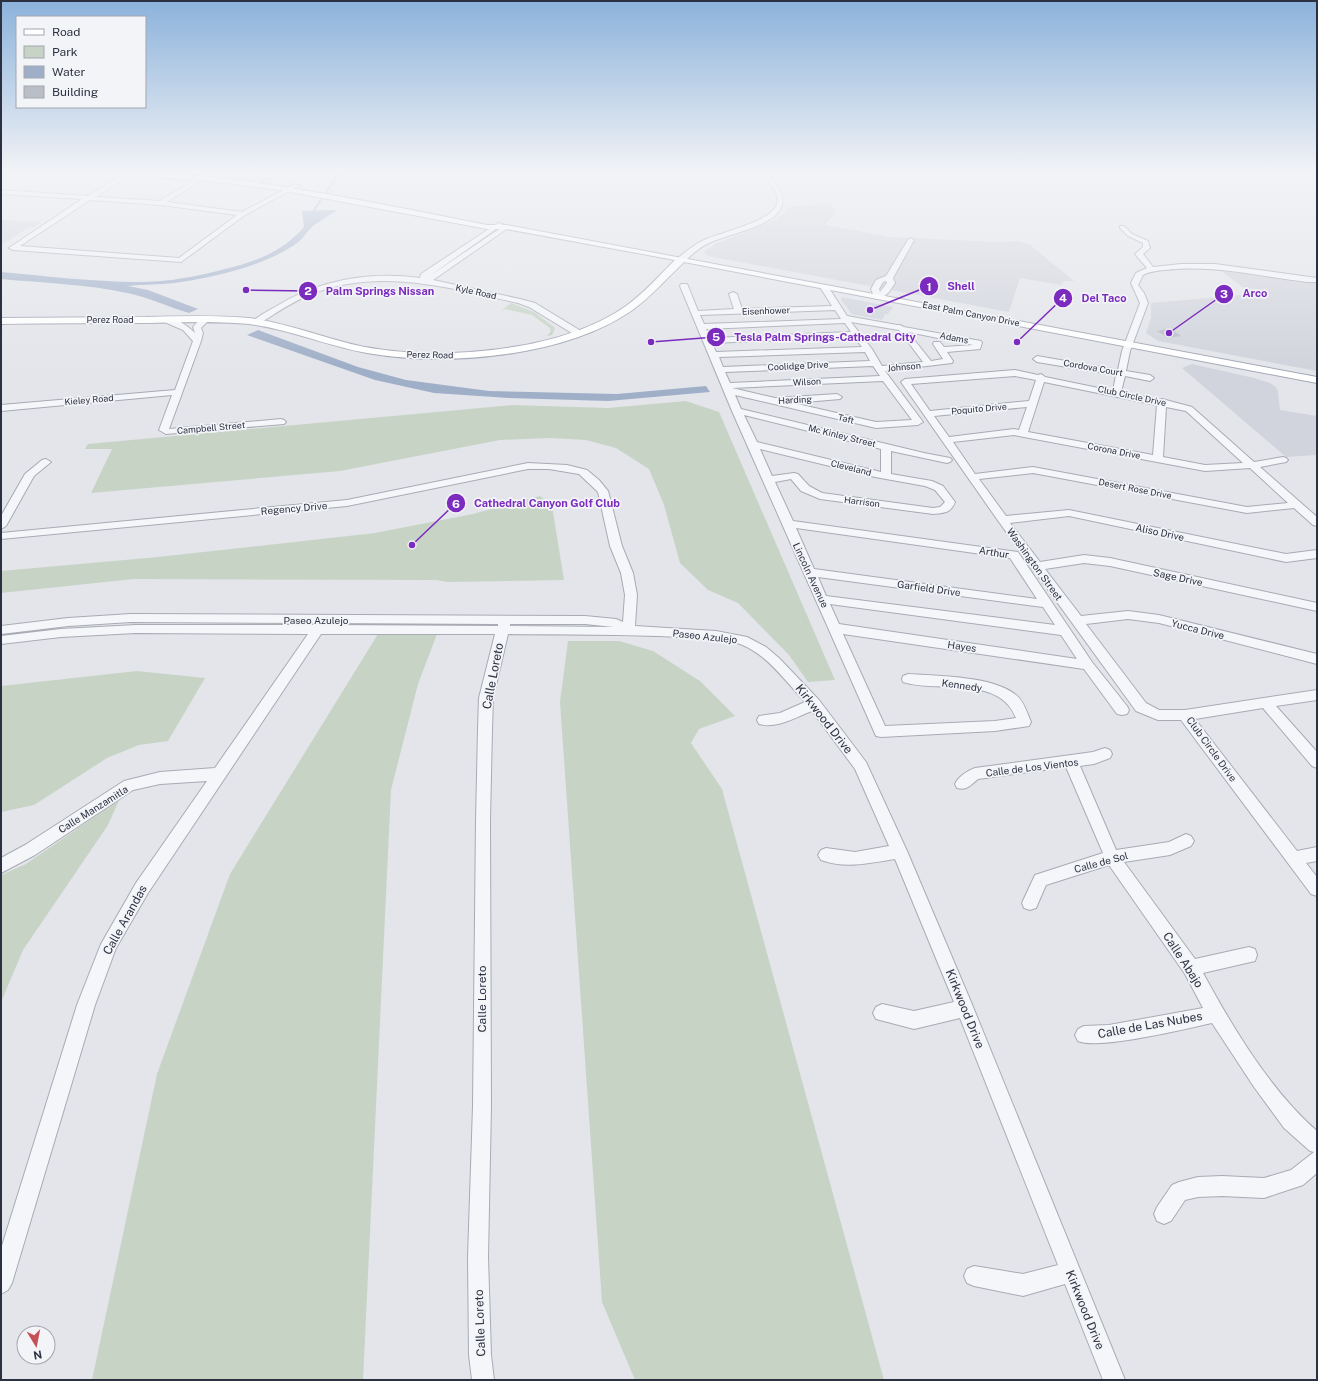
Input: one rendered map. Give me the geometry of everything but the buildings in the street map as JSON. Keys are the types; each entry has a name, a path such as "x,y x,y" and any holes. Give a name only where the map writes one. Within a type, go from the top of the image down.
{"main road":[{"name":"East Palm Canyon Drive","path":"564,237 1317,380"},
{"name":"Perez Road","path":"1,321 206,319 256,322 293,329 367,350 422,356 456,356 535,346 578,333 623,312 682,259"}],"street":[{"path":"29,237 13,248 181,260 211,237"},
{"path":"424,280 424,276 483,237"},
{"path":"424,280 433,278 486,237"},
{"name":"Perez Road","path":"682,259 697,247 717,237"},
{"path":"1136,237 1146,242 1146,248 1139,254 1152,270"},
{"path":"878,297 891,283 889,278 911,240"},
{"path":"1117,392 1129,344 1144,303 1140,293 1134,285 1136,279 1141,273 1152,270 1190,266 1244,269 1291,278 1317,280"},
{"name":"Kyle Road","path":"256,322 310,291 346,280 394,276 424,280 532,305 578,333"},
{"name":"Lincoln Avenue","path":"684,286 737,411 881,732 995,726 1024,722"},
{"path":"824,287 837,308 868,349 886,378"},
{"path":"733,294 739,312"},
{"name":"Eisenhower","path":"695,313 837,308"},
{"path":"164,319 186,328 197,341"},
{"name":"Campbell Street","path":"206,319 197,327 199,333 197,341 164,430 281,422"},
{"name":"Adams","path":"701,328 846,319 900,327 978,343 977,347 942,350"},
{"name":"Johnson","path":"900,327 929,364"},
{"path":"928,333 949,361 929,364"},
{"path":"707,341 857,334"},
{"path":"714,355 868,349"},
{"name":"Cordova Court","path":"1037,359 1150,378"},
{"name":"Johnson","path":"878,366 929,364"},
{"name":"Coolidge Drive","path":"720,370 878,366"},
{"name":"Club Circle Drive","path":"905,382 1016,373 1117,392 1189,409 1254,465 1317,523"},
{"path":"1023,433 1041,377"},
{"name":"Wilson","path":"728,389 886,378"},
{"name":"Taft","path":"775,402 876,425 918,422 886,378"},
{"name":"Washington Street","path":"905,382 1002,520 1141,708 1158,715 1185,715"},
{"name":"Harding","path":"728,389 775,402 837,397"},
{"name":"Kieley Road","path":"1,408 177,392"},
{"path":"1158,459 1162,402"},
{"name":"Poquito Drive","path":"927,414 1032,404"},
{"name":"Mc Kinley Street","path":"737,411 924,456 947,460"},
{"path":"874,444 876,425"},
{"name":"Corona Drive","path":"946,440 1014,432 1205,468 1254,465 1283,460"},
{"name":"Cleveland","path":"753,444 886,476 928,484 939,488 945,495"},
{"path":"886,447 886,476"},
{"path":"1,526 30,474 46,462"},
{"name":"Regency Drive","path":"1,536 347,503 528,466 555,466 583,472 603,491 616,546 627,573 631,595 629,630"},
{"name":"Desert Rose Drive","path":"972,477 1033,470 1247,510 1297,505"},
{"name":"Harrison","path":"769,480 794,476 799,485 809,492 820,496 933,511 943,510 948,507 950,502 945,495"},
{"name":"Aliso Drive","path":"1002,520 1069,513 1286,558 1317,554"},
{"name":"Arthur","path":"788,524 1014,555 1088,665 1122,710"},
{"name":"Sage Drive","path":"1037,566 1084,559 1110,562 1317,607"},
{"name":"Garfield Drive","path":"810,572 1048,604"},
{"path":"822,599 1066,631"},
{"name":"Yucca Drive","path":"1077,621 1128,615 1159,619 1317,658"},
{"name":"Paseo Azulejo","path":"1,630 68,622 131,618 321,625"},
{"name":"Paseo Azulejo","path":"1,640 61,633 136,629 321,625 504,625 611,632 629,630 716,635 743,640 762,650 775,661"},
{"name":"Calle Arandas","path":"1,1283 86,1004 109,944 142,888 218,774 321,625"},
{"name":"Calle Loreto","path":"483,1380 480,1355 478,1257 482,1106 484,736 486,698 504,625"},
{"name":"Hayes","path":"835,628 1088,665"},
{"name":"Kirkwood Drive","path":"775,661 814,704 860,766 899,851 965,1008 1114,1380"},
{"name":"Kennedy","path":"908,678 971,684 996,690 1011,698 1020,711 1024,722"},
{"name":"Club Circle Drive","path":"1317,695 1185,715 1317,889"},
{"path":"1265,702 1317,762"},
{"path":"764,720 782,718 814,704"},
{"name":"Calle de Los Vientos","path":"962,784 975,774 1071,762 1094,758 1105,754"},
{"name":"Calle Abajo","path":"1071,762 1112,857 1191,968 1216,1014 1260,1081 1291,1121 1317,1144"},
{"name":"Calle Manzamitla","path":"1,866 30,850 129,786 160,778 218,774"},
{"name":"Calle de Sol","path":"1030,903 1041,880 1112,857 1170,848 1186,841"},
{"path":"826,855 855,859 899,851"},
{"path":"1293,858 1317,854"},
{"path":"1191,968 1249,955"},
{"path":"882,1014 914,1020 965,1008"},
{"name":"Calle de Las Nubes","path":"1084,1035 1109,1034 1216,1014"},
{"path":"1164,1214 1179,1192 1198,1187 1222,1186 1264,1188 1296,1178 1317,1161"},
{"path":"974,1276 1023,1285 1070,1272"}],"shaded area":[{"path":"1,237 13,237 1,245"},
{"path":"732,237 900,237 999,242 1018,241 1030,245 1074,281 1064,281 1061,285 1020,278 1009,312 708,256 704,252 715,244"},
{"path":"1221,271 1246,273 1296,282 1317,283 1317,371 1158,341 1146,333 1151,318 1151,303 1252,294"},
{"path":"842,297 893,307 888,314 885,314 882,320 852,314 841,300"},
{"path":"1192,364 1270,383 1276,387 1278,392 1280,410 1317,416 1317,455 1286,457 1182,368"}],"green space":[{"path":"511,303 534,312 555,328 552,335 547,336 551,331 550,328 532,315 505,309 501,311"},
{"path":"686,401 719,412 835,680 808,682 789,655 738,603 708,590 680,563 664,505 649,469 616,448 586,440 550,438 500,440 340,471 91,493 112,449 85,449 88,444 513,405 608,408"},
{"path":"540,496 552,506 564,580 448,582 436,580 134,579 1,593 1,571 158,557 375,533 473,514"},
{"path":"378,634 437,634 418,684 391,790 363,1380 92,1380 157,1074 230,874"},
{"path":"568,641 619,641 653,651 700,681 735,716 699,729 691,743 722,789 884,1380 635,1380 602,1302 560,702"},
{"path":"137,671 205,678 168,741 139,745 107,758 34,805 1,812 1,686"},
{"path":"119,800 108,825 23,950 1,1002 1,875 26,864"}],"water":[{"path":"294,237 303,237 293,246 279,254 250,266 189,281 168,284 128,286 148,290 198,309 189,313 143,297 112,290 1,279 1,272 132,282 179,279 202,275 248,263 278,249"},
{"path":"258,330 358,367 406,380 489,391 617,394 706,386 710,392 608,401 509,398 434,393 375,380 247,335"}],"place":[{"name":"Palm Springs Nissan","path":"246,290"},
{"name":"Shell","path":"870,310"},
{"name":"Arco","path":"1169,333"},
{"name":"Tesla Palm Springs-Cathedral City","path":"651,342"},
{"name":"Del Taco","path":"1017,342"},
{"name":"Cathedral Canyon Golf Club","path":"412,545"}]}
